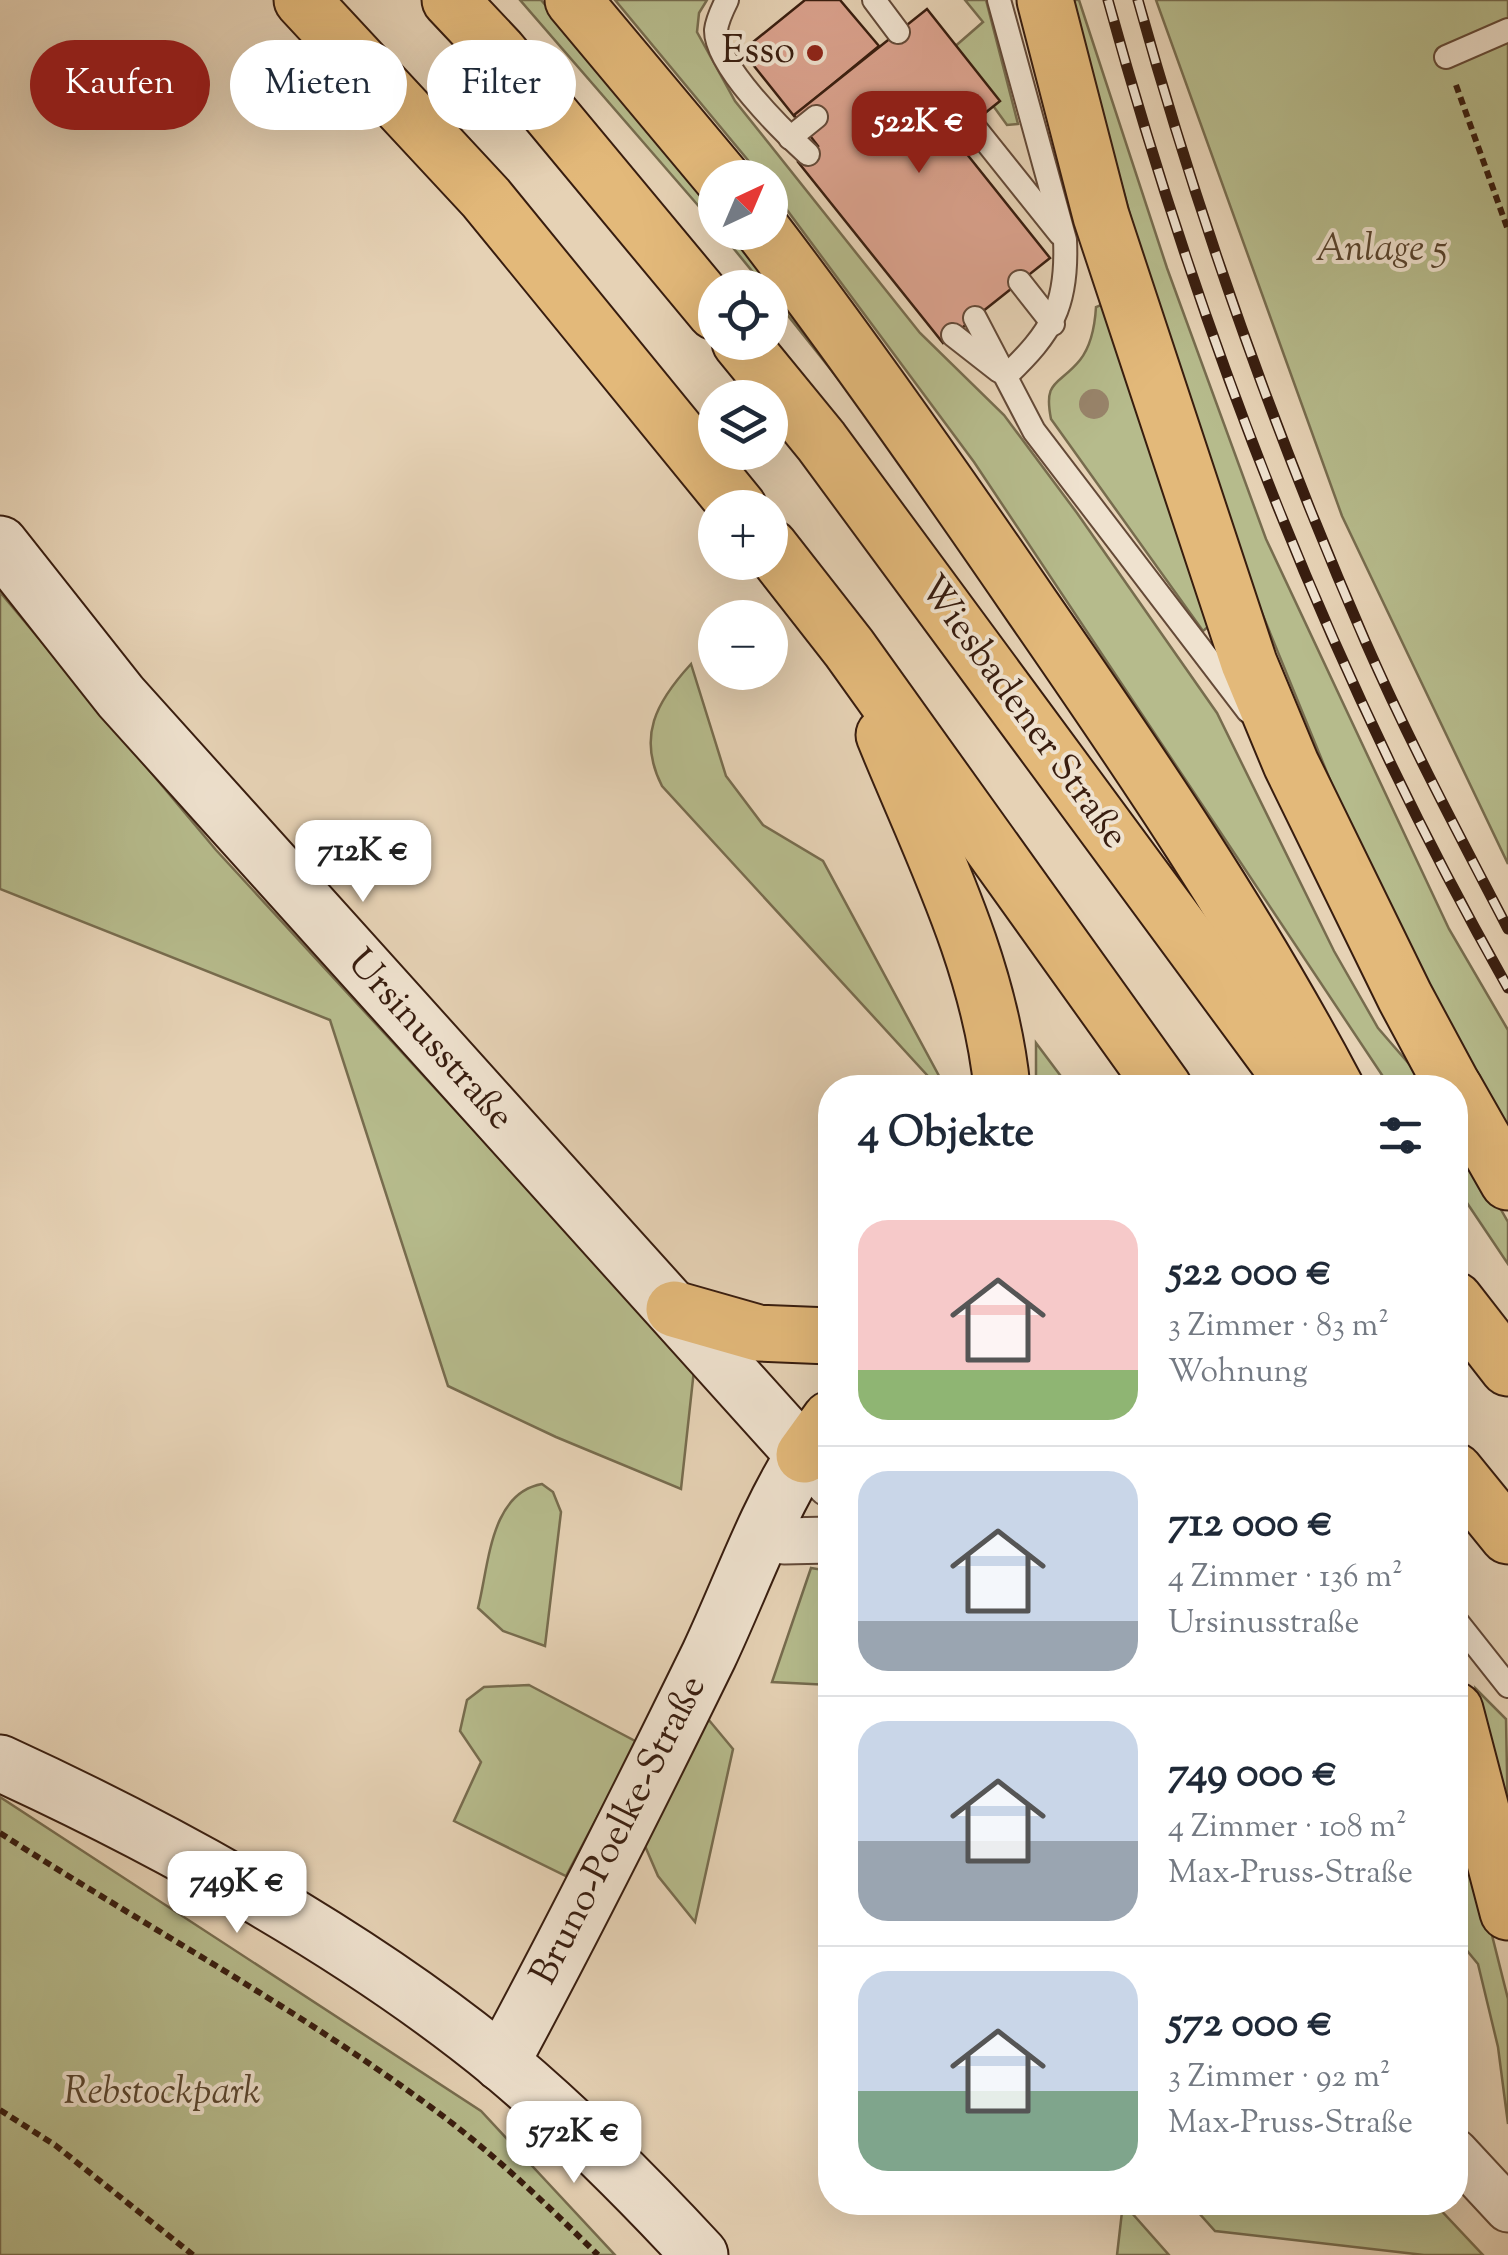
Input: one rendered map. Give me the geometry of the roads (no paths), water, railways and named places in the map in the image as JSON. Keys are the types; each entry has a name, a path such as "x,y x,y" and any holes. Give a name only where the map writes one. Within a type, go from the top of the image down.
{"highway":[{"path":"302,0 486,198 725,490"},
{"path":"450,0 698,292"},
{"path":"573,0 707,160"},
{"path":"1045,0 1101,216 1249,663 1291,764 1404,997 1448,1075"},
{"path":"778,250 860,357 1169,805 1248,930 1329,1075"},
{"name":"Wiesbadener Straße","path":"755,360 821,441 1288,1075"},
{"path":"788,570 849,648 1155,1075"},
{"path":"849,648 958,916 987,1007 1000,1075"},
{"path":"1468,1111 1508,1182"},
{"path":"674,1309 758,1333 818,1336"},
{"path":"1468,1317 1508,1368"},
{"path":"1468,1487 1508,1536"},
{"path":"1468,1760 1508,1912"}],"main road":[{"name":"Ursinusstraße","path":"0,544 121,697 674,1309 818,1450"},
{"name":"Bruno-Poelke-Straße","path":"501,2063 614,1853 736,1598 767,1518 818,1457"},
{"name":"Bruno-Poelke-Straße","path":"736,1598 807,1540 807,1498 818,1463"},
{"path":"0,1762 110,1813 393,1984 501,2063 625,2174 700,2255"}],"street":[{"path":"1468,2166 1508,2209"}],"lane":[{"path":"727,0 716,30 722,54 799,146 816,117"},
{"path":"874,0 898,32"},
{"path":"999,0 1065,240 1065,284 1053,324 1006,376"},
{"path":"1446,57 1508,30"},
{"path":"972,124 1065,240"},
{"path":"1020,282 1053,324"},
{"path":"976,318 1034,430 1291,764"},
{"path":"954,335 1006,376"},
{"path":"1468,1635 1508,1686"}],"railway":[{"path":"1108,0 1186,255 1278,506 1385,751 1508,988"},
{"path":"1138,0 1213,245 1301,485 1382,680 1508,929"}],"place":[{"name":"Esso","path":"815,53"}],"park label":[{"name":"Anlage 5","path":"1381,251"},
{"name":"Rebstockpark","path":"162,2094"}]}
